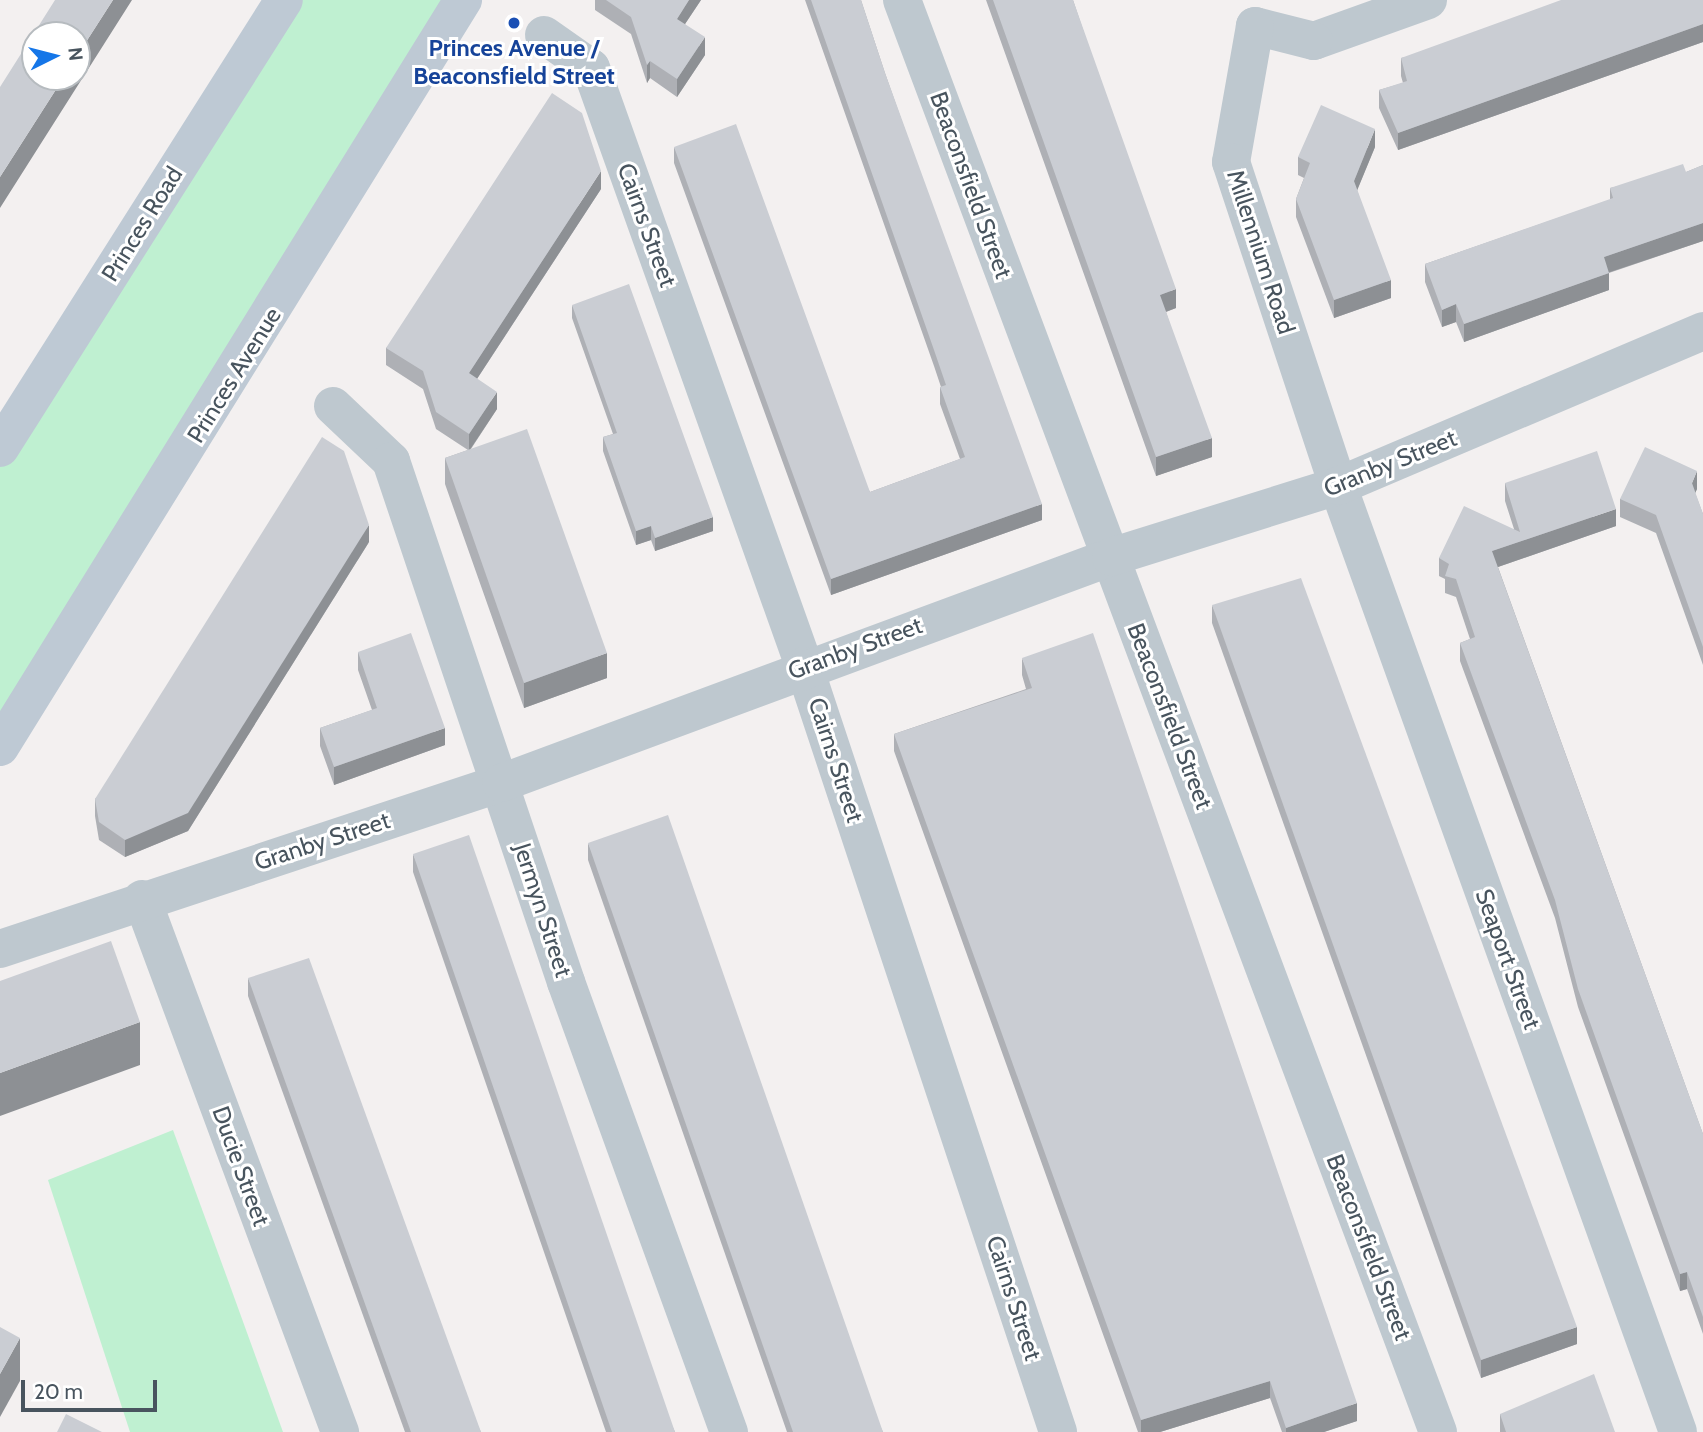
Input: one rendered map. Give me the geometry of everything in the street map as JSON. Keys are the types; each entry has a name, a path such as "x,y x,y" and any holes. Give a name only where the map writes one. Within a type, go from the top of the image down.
{"main road":[{"name":"Princes Road","path":"0,448 284,0"},
{"name":"Princes Avenue","path":"0,747 463,0"}],"street":[{"name":"Beaconsfield Street","path":"902,0 1438,1432"},
{"name":"Millennium Road","path":"1338,486 1231,162 1256,13 1314,41 1427,0"},
{"name":"Cairns Street","path":"544,35 591,68 804,666 1058,1432"},
{"name":"Granby Street","path":"0,949 142,899 501,783 804,666 1111,557 1338,486 1703,331"},
{"name":"Jermyn Street","path":"333,406 391,461 729,1432"},
{"name":"Seaport Street","path":"1338,486 1678,1432"},
{"name":"Ducie Street","path":"142,899 340,1432"}],"green space":[{"path":"284,0 463,0 0,747 0,448"},
{"path":"173,1130 283,1432 130,1432 48,1180"}],"building":[{"path":"55,0 113,0 91,34 91,21 42,21"},
{"path":"606,0 689,0 677,19 705,37 677,79 650,61 647,65 631,17"},
{"path":"811,0 861,0 1042,504 831,579 674,147 736,124 870,492 965,457 940,387 946,385"},
{"path":"993,0 1073,0 1176,289 1160,295 1212,438 1156,457"},
{"path":"1561,0 1703,0 1703,24 1398,133 1379,90 1407,81 1401,58"},
{"path":"21,54 21,91 55,91 0,177 0,87"},
{"path":"552,93 582,113 601,171 469,373 497,392 469,434 436,412 423,371 386,348"},
{"path":"1321,105 1375,129 1354,181 1391,280 1334,300 1296,199 1310,163 1298,157"},
{"path":"1683,164 1686,172 1703,165 1703,223 1604,257 1609,273 1464,324 1456,304 1442,310 1425,264 1613,198 1610,188"},
{"path":"629,284 713,517 655,538 651,526 636,531 603,437 617,433 572,305"},
{"path":"527,429 607,653 524,683 445,458"},
{"path":"322,437 344,451 369,525 188,813 125,840 99,822 95,799"},
{"path":"1645,447 1697,471 1692,483 1703,514 1703,647 1656,515 1620,499"},
{"path":"1597,451 1616,509 1492,551 1703,1134 1703,1317 1687,1272 1680,1274 1578,989 1555,900 1460,643 1475,637 1456,579 1445,576 1449,564 1439,558 1464,506 1520,532 1505,483"},
{"path":"1301,578 1577,1327 1481,1360 1212,605"},
{"path":"411,633 445,728 334,767 320,728 377,708 358,652"},
{"path":"1093,633 1357,1403 1286,1428 1270,1381 1141,1420 894,734 1032,688 1022,658"},
{"path":"668,815 883,1432 793,1432 588,843"},
{"path":"469,835 675,1432 612,1432 413,854"},
{"path":"111,941 140,1022 0,1073 0,981"},
{"path":"309,958 481,1432 411,1432 248,978"},
{"path":"0,1327 20,1338 0,1374"},
{"path":"1594,1374 1615,1432 1506,1432 1500,1414"},
{"path":"66,1414 102,1432 57,1432"}],"place":[{"name":"Princes Avenue / Beaconsfield Street","path":"514,23"}]}
